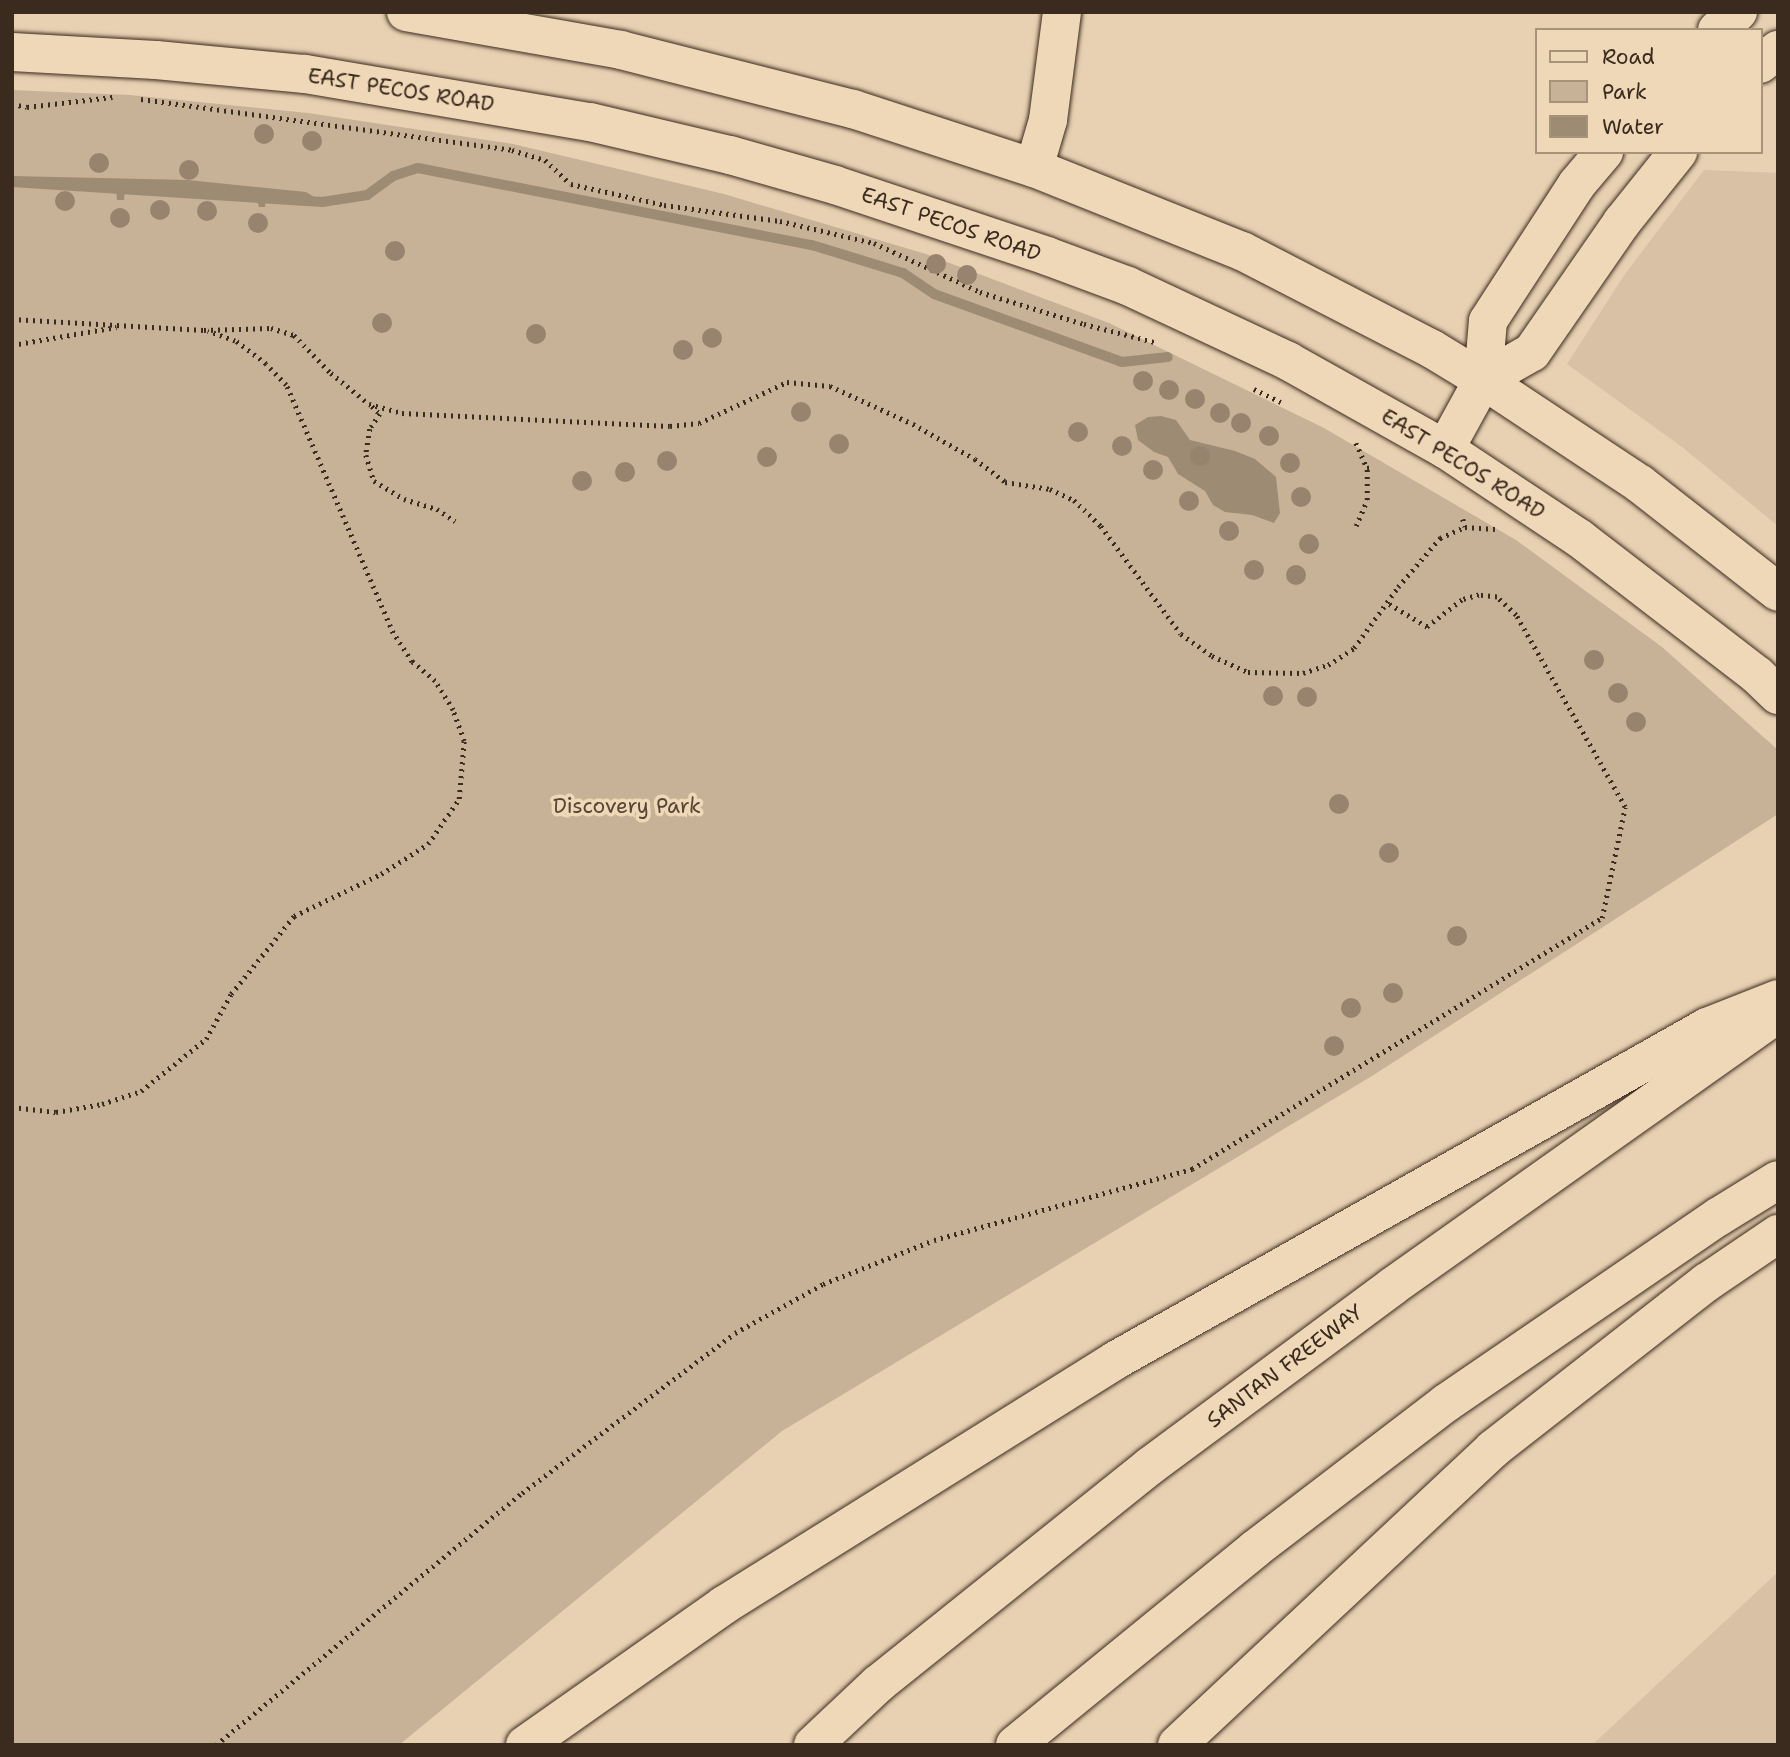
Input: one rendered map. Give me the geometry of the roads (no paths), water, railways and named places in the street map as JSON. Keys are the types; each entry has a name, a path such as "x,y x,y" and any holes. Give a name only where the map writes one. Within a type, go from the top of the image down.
{"main road":[{"path":"406,12 621,50 853,109 1034,168 1242,251 1432,349 1483,380 1640,484 1778,592"},
{"path":"1034,168 1048,120 1062,12"},
{"path":"1719,28 1738,12"},
{"path":"1762,62 1778,50"},
{"name":"EAST PECOS ROAD","path":"12,52 156,60 304,74 590,122 730,155 946,219 1128,286 1288,361 1446,449 1579,538 1757,675 1778,695"},
{"path":"1446,449 1483,380 1488,321 1577,184 1602,154"},
{"path":"1483,380 1532,352 1622,222 1676,154"},
{"path":"525,1745 724,1605 1116,1360 1707,1027 1778,999"},
{"name":"SANTAN FREEWAY","path":"813,1745 878,1684 1150,1466 1393,1286 1778,1014"},
{"path":"1015,1745 1255,1549 1446,1403 1717,1217 1778,1180"},
{"path":"1177,1745 1493,1449 1707,1282 1778,1234"}],"water":[{"path":"12,176 188,180 306,192 322,202 266,198 265,207 259,207 256,196 125,188 124,200 117,200 116,189 12,182"},
{"path":"1161,416 1176,420 1190,440 1255,459 1276,477 1280,513 1274,523 1252,515 1225,512 1213,505 1205,491 1178,474 1168,457 1154,452 1138,440 1135,425 1148,417"}],"waterway":[{"path":"12,182 322,202 367,195 393,176 418,168 812,245 903,273 934,294 1122,362 1168,357"}],"park label":[{"name":"Discovery Park","path":"627,806"}]}
